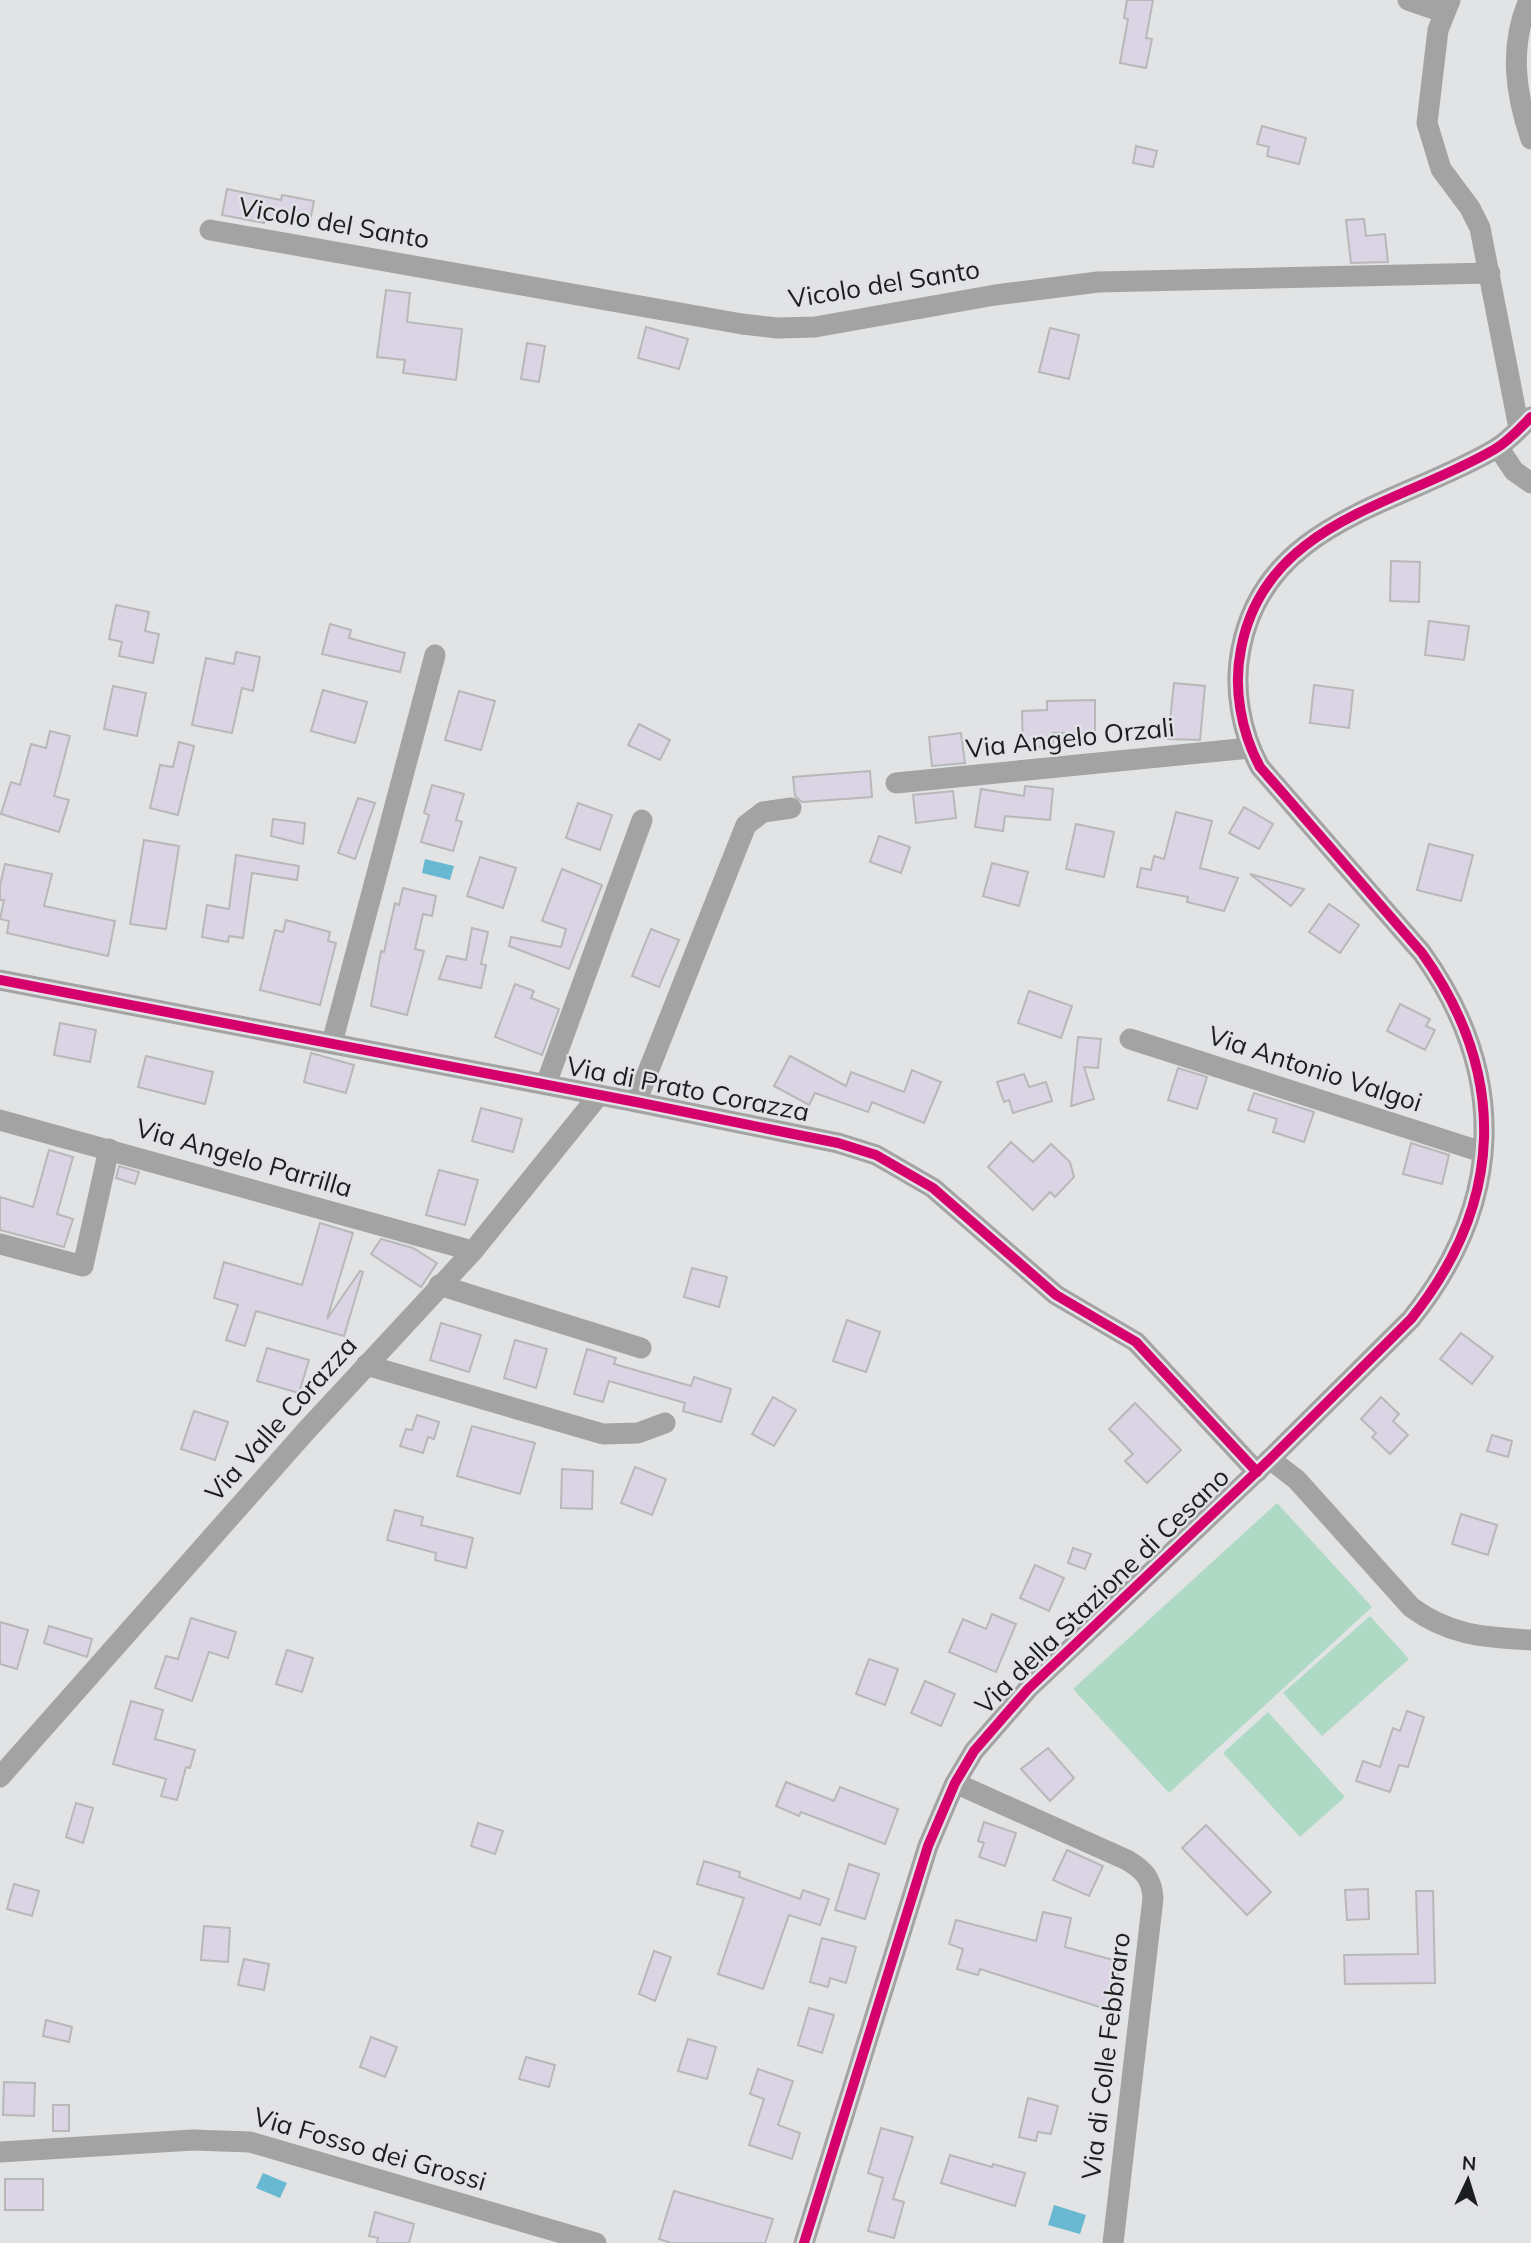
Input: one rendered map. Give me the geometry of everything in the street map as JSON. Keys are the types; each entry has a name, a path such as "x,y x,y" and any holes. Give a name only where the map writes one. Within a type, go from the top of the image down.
{"street":[{"path":"1408,0 1447,6 1428,106 1427,130 1446,179 1479,223 1525,423"},
{"path":"1529,0 1518,29 1516,62 1522,114 1531,139"},
{"name":"Vicolo del Santo","path":"210,230 750,326 790,329 828,326 995,295 1098,282 1490,273"},
{"name":"Via della Stazione di Cesano","path":"804,2243 928,1846 956,1783 974,1751 1028,1689 1264,1465 1411,1319 1430,1295 1454,1254 1473,1210 1480,1180 1483,1103 1477,1067 1462,1022 1439,977 1404,932 1270,781 1250,748 1241,714 1238,662 1248,619 1274,574 1292,555 1322,532 1498,447 1525,423"},
{"path":"1498,447 1514,471 1531,483"},
{"path":"332,1043 435,655"},
{"name":"Via Angelo Orzali","path":"896,783 1250,748"},
{"path":"636,1102 746,825 763,812 791,808"},
{"path":"546,1084 642,820"},
{"name":"Via di Prato Corazza","path":"0,980 546,1084 838,1143 876,1155 909,1171 940,1194 1056,1295 1125,1334 1147,1350 1264,1465 1297,1480 1411,1607 1432,1623 1463,1633 1531,1640"},
{"name":"Via Antonio Valgoi","path":"1130,1039 1482,1152"},
{"name":"Via Valle Corazza","path":"2,1772 366,1365 473,1251 599,1095"},
{"name":"Via Angelo Parrilla","path":"0,1120 473,1251"},
{"path":"0,1244 83,1266 108,1149"},
{"path":"439,1285 640,1348"},
{"path":"366,1365 596,1433 627,1435 665,1423"},
{"name":"Via di Colle Febbraro","path":"956,1783 1127,1860 1148,1876 1153,1898 1113,2243"},
{"name":"Via Fosso dei Grossi","path":"0,2152 193,2140 250,2142 596,2243"}],"green space":[{"path":"1277,1503 1372,1607 1169,1793 1073,1689"},
{"path":"1370,1616 1409,1659 1322,1736 1283,1693"},
{"path":"1268,1712 1345,1797 1300,1837 1223,1753"}],"water":[{"path":"425,859 454,866 450,880 422,873"},
{"path":"263,2173 287,2183 280,2198 256,2188"},
{"path":"1054,2205 1086,2215 1080,2234 1048,2225"}],"building":[{"path":"1127,0 1153,0 1146,38 1152,39 1146,68 1120,63 1128,19 1124,18"},
{"path":"1262,126 1306,138 1299,164 1267,156 1269,147 1257,144"},
{"path":"1136,146 1157,151 1153,167 1133,163"},
{"path":"227,189 281,200 282,195 314,201 309,226 265,217 264,223 222,215"},
{"path":"1364,219 1366,236 1385,234 1388,262 1351,263 1346,220"},
{"path":"386,290 410,293 407,322 462,329 456,380 403,373 405,360 377,357"},
{"path":"646,327 688,339 679,369 638,358"},
{"path":"1050,328 1079,335 1069,379 1039,372"},
{"path":"527,343 545,346 539,382 521,379"},
{"path":"1391,561 1420,562 1419,602 1390,601"},
{"path":"116,605 149,612 145,631 159,634 153,663 119,656 122,642 109,639"},
{"path":"1429,621 1469,626 1464,660 1425,655"},
{"path":"330,624 351,630 349,638 405,653 400,672 322,654"},
{"path":"236,652 260,657 253,691 242,688 232,733 192,725 206,658 234,664"},
{"path":"1174,683 1205,686 1200,740 1168,739"},
{"path":"1314,685 1353,690 1349,728 1310,723"},
{"path":"113,686 146,693 137,736 104,729"},
{"path":"323,690 367,702 355,743 311,731"},
{"path":"459,691 495,701 481,750 445,740"},
{"path":"1095,700 1095,733 1053,733 1053,747 1023,747 1022,711 1047,710 1047,701"},
{"path":"639,724 670,740 660,760 628,745"},
{"path":"50,731 70,736 54,796 69,800 59,832 1,814 11,782 20,785 31,744 46,748"},
{"path":"961,733 965,763 932,766 929,737"},
{"path":"179,742 194,746 178,815 150,808 160,765 173,767"},
{"path":"870,771 872,797 802,802 795,796 793,777"},
{"path":"432,785 464,794 456,820 462,822 453,851 421,842 429,815 424,813"},
{"path":"1025,786 1053,789 1050,820 1005,816 1003,831 975,827 981,789 1024,796"},
{"path":"953,791 956,818 916,823 913,795"},
{"path":"358,798 375,803 355,859 338,853"},
{"path":"578,803 612,815 600,850 566,838"},
{"path":"1244,807 1273,824 1259,849 1229,833"},
{"path":"1176,812 1212,821 1200,868 1238,878 1224,911 1187,902 1188,897 1137,887 1141,868 1151,870 1154,856 1164,859"},
{"path":"273,819 305,823 303,844 271,836"},
{"path":"1076,824 1114,832 1104,877 1066,869"},
{"path":"879,836 910,847 901,873 870,862"},
{"path":"144,840 179,846 166,929 130,924"},
{"path":"1429,844 1473,855 1461,901 1417,890"},
{"path":"236,855 299,866 297,880 252,873 243,938 229,936 228,942 202,937 207,905 229,909"},
{"path":"480,857 516,868 503,908 467,896"},
{"path":"992,863 1028,872 1019,906 983,896"},
{"path":"5,864 52,874 44,906 115,921 108,956 7,933 9,921 0,919 4,900 0,900 0,885"},
{"path":"562,869 602,885 569,969 509,946 511,937 561,947 566,929 542,921"},
{"path":"1250,874 1304,889 1291,906"},
{"path":"403,888 436,896 432,916 423,914 415,949 424,951 407,1015 371,1006 381,951 384,952 395,903 399,905"},
{"path":"1329,904 1359,925 1340,953 1309,932"},
{"path":"286,920 330,932 328,941 336,943 320,1005 260,990 275,930 283,932"},
{"path":"472,928 488,932 481,964 486,965 481,988 439,979 447,956 466,960"},
{"path":"651,929 679,940 659,987 632,976"},
{"path":"515,984 534,991 531,998 559,1009 542,1055 495,1037"},
{"path":"1029,991 1072,1006 1061,1038 1018,1023"},
{"path":"1400,1004 1430,1019 1426,1026 1435,1030 1425,1050 1387,1031"},
{"path":"60,1023 96,1030 90,1062 54,1055"},
{"path":"1078,1037 1101,1039 1098,1068 1084,1067 1094,1099 1071,1106"},
{"path":"311,1053 354,1065 346,1093 304,1082"},
{"path":"146,1056 213,1072 205,1104 138,1087"},
{"path":"790,1056 846,1086 851,1072 904,1092 912,1070 941,1082 924,1123 872,1102 868,1112 815,1093 809,1105 774,1086"},
{"path":"1178,1068 1207,1077 1197,1109 1168,1100"},
{"path":"1024,1074 1029,1087 1046,1082 1052,1101 1013,1113 1009,1100 1004,1102 997,1082"},
{"path":"1254,1093 1314,1112 1304,1142 1273,1132 1277,1119 1248,1110"},
{"path":"481,1108 522,1119 513,1152 472,1141"},
{"path":"1011,1142 1033,1162 1051,1144 1070,1162 1074,1177 1055,1197 1050,1192 1033,1210 988,1167"},
{"path":"1411,1143 1449,1155 1442,1184 1403,1174"},
{"path":"49,1150 73,1157 57,1214 73,1219 64,1247 0,1230 0,1197 33,1207"},
{"path":"119,1166 139,1172 135,1184 116,1178"},
{"path":"439,1170 478,1180 465,1225 426,1215"},
{"path":"320,1223 353,1233 327,1319 360,1271 363,1272 344,1336 256,1311 245,1346 226,1340 238,1305 214,1298 224,1262 302,1285"},
{"path":"381,1239 413,1248 437,1263 421,1287 371,1254"},
{"path":"692,1268 727,1277 719,1307 684,1297"},
{"path":"847,1320 880,1332 866,1372 833,1361"},
{"path":"441,1323 481,1335 469,1372 430,1360"},
{"path":"1461,1333 1493,1357 1472,1384 1440,1359"},
{"path":"515,1340 547,1349 536,1388 504,1378"},
{"path":"267,1348 309,1360 299,1393 257,1381"},
{"path":"587,1349 616,1358 614,1364 691,1386 694,1377 731,1389 721,1422 683,1411 685,1403 609,1381 603,1402 574,1394"},
{"path":"773,1397 796,1410 774,1446 752,1434"},
{"path":"1381,1397 1399,1414 1393,1421 1408,1435 1390,1454 1372,1437 1376,1433 1361,1419"},
{"path":"1135,1403 1181,1450 1147,1483 1125,1461 1133,1454 1109,1429"},
{"path":"194,1411 228,1422 215,1460 181,1449"},
{"path":"417,1415 439,1422 434,1439 428,1437 423,1453 400,1446 406,1429 412,1430"},
{"path":"472,1426 535,1443 520,1494 457,1476"},
{"path":"1492,1435 1512,1441 1508,1457 1487,1451"},
{"path":"635,1467 666,1479 652,1515 621,1503"},
{"path":"562,1469 593,1471 592,1509 561,1508"},
{"path":"395,1510 423,1517 421,1525 473,1538 466,1568 435,1560 436,1553 387,1540"},
{"path":"1461,1514 1497,1525 1488,1555 1452,1544"},
{"path":"1073,1548 1091,1554 1085,1569 1068,1563"},
{"path":"1035,1565 1064,1578 1049,1611 1020,1598"},
{"path":"992,1614 1016,1624 996,1672 949,1652 963,1619 986,1629"},
{"path":"191,1618 236,1632 228,1658 209,1652 192,1701 155,1688 166,1656 178,1659"},
{"path":"0,1622 28,1630 17,1669 0,1664"},
{"path":"49,1626 92,1639 87,1657 44,1643"},
{"path":"287,1650 313,1658 302,1692 276,1684"},
{"path":"869,1659 898,1669 885,1705 856,1694"},
{"path":"925,1681 955,1694 941,1726 911,1713"},
{"path":"131,1701 163,1710 155,1739 195,1750 190,1768 186,1767 177,1800 161,1796 166,1779 113,1764"},
{"path":"1407,1711 1424,1717 1408,1767 1399,1765 1390,1792 1356,1781 1363,1761 1380,1767 1393,1728 1400,1731"},
{"path":"1048,1748 1074,1778 1050,1801 1021,1769"},
{"path":"786,1782 834,1801 840,1787 898,1809 885,1844 801,1812 799,1816 776,1806"},
{"path":"76,1803 93,1808 83,1843 66,1837"},
{"path":"984,1822 1016,1833 1005,1866 979,1857 984,1843 978,1841"},
{"path":"478,1823 503,1831 495,1854 471,1846"},
{"path":"1206,1825 1271,1892 1247,1915 1182,1848"},
{"path":"1067,1850 1103,1866 1089,1896 1053,1880"},
{"path":"704,1861 740,1872 739,1877 800,1899 803,1890 829,1899 820,1925 789,1915 763,1989 718,1974 744,1898 697,1884"},
{"path":"849,1864 879,1874 865,1919 835,1910"},
{"path":"14,1884 39,1891 32,1916 7,1909"},
{"path":"1368,1889 1369,1919 1347,1920 1345,1890"},
{"path":"1416,1891 1433,1891 1435,1983 1345,1984 1344,1955 1418,1954"},
{"path":"1043,1912 1071,1918 1065,1947 1121,1962 1109,2010 980,1969 978,1975 957,1969 963,1949 949,1944 956,1920 1036,1941"},
{"path":"204,1926 230,1928 228,1962 201,1960"},
{"path":"822,1938 856,1947 846,1983 830,1978 828,1987 810,1982"},
{"path":"654,1951 671,1957 655,2001 639,1994"},
{"path":"244,1959 269,1964 264,1990 238,1985"},
{"path":"809,2008 834,2015 822,2053 798,2045"},
{"path":"46,2020 72,2027 69,2042 43,2036"},
{"path":"371,2037 397,2047 385,2077 360,2067"},
{"path":"688,2039 716,2047 707,2079 678,2071"},
{"path":"526,2057 555,2065 549,2087 519,2079"},
{"path":"758,2069 793,2081 778,2125 800,2133 792,2159 749,2145 764,2099 750,2094"},
{"path":"4,2082 35,2083 34,2116 3,2115"},
{"path":"1028,2098 1058,2106 1051,2134 1038,2132 1036,2141 1019,2137"},
{"path":"53,2105 69,2105 69,2131 53,2131"},
{"path":"881,2128 913,2137 893,2199 904,2202 894,2238 868,2231 883,2178 868,2173"},
{"path":"950,2155 1025,2173 1015,2206 941,2183"},
{"path":"5,2179 43,2179 43,2210 5,2210"},
{"path":"674,2191 773,2219 765,2243 671,2243 659,2239"},
{"path":"375,2212 414,2224 409,2243 377,2243 378,2238 369,2236"}],"cycle path":[{"path":"804,2243 928,1846 955,1783 974,1751 1028,1689 1270,1459 1411,1319 1442,1275 1464,1230 1478,1184 1484,1138 1481,1092 1470,1045 1450,999 1422,953 1260,767 1248,739 1240,709 1239,664 1255,606 1277,572 1307,544 1341,522 1495,449 1531,417"},
{"path":"0,980 636,1102 838,1143 876,1155 933,1188 1056,1295 1136,1342 1257,1472"}]}
